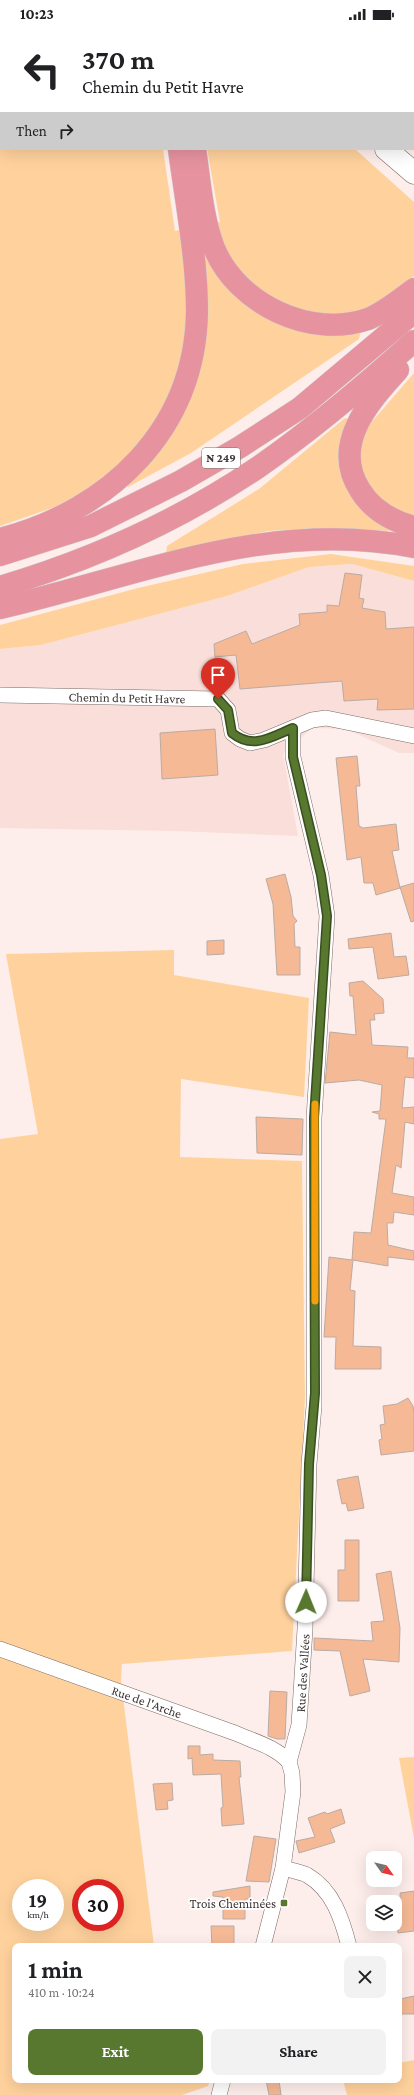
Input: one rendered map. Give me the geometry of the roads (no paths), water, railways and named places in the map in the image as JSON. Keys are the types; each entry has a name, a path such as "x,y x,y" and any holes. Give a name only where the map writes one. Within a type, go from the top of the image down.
{"highway":[{"path":"0,540 53,520 103,493 123,476 142,456 159,434 173,410 191,360 197,312 196,281 179,150"},
{"path":"195,150 208,230 214,248 223,265 236,282 253,298 288,317 329,325 368,319 384,311 414,289"},
{"name":"N 249","path":"0,555 91,526 181,481 240,447 300,408 414,312"},
{"name":"N 249","path":"0,587 42,574 122,544 202,501 256,468 308,430 414,341"},
{"path":"414,355 385,383 367,407 356,429 348,455 356,484 365,498 391,519 414,527"},
{"path":"0,608 240,546 316,539 383,542 414,547"}],"main road":[{"path":"387,150 414,173"}],"street":[{"name":"Chemin du Petit Havre","path":"0,695 218,699 228,710 232,733 240,739 250,742 264,740 312,720 326,718 414,736"},
{"name":"Rue des Vallées","path":"264,1943 282,1868 293,1792 292,1773 289,1762 299,1724 305,1629 309,1464 314,1406 314,1118 327,916 321,875 293,757 293,728"},
{"name":"Rue de l'Arche","path":"0,1649 235,1733 272,1749 284,1756 289,1762"},
{"path":"282,1868 306,1875 318,1883 328,1894 340,1917 349,1943"},
{"path":"219,2095 222,2083"}],"place":[{"name":"Trois Cheminées","path":"284,1903"}]}
